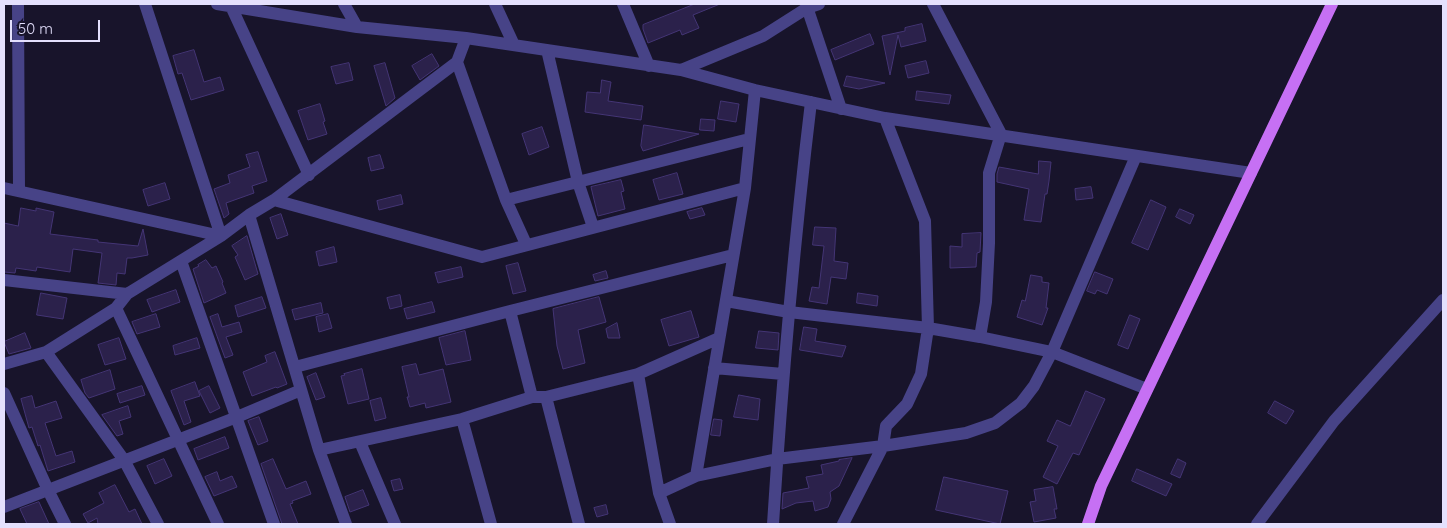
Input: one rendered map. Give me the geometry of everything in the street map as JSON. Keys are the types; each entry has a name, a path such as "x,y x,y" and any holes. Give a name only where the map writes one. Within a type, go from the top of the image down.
{"main road":[{"path":"1088,524 1101,486 1332,4"}],"street":[{"path":"18,4 19,190"},
{"path":"145,4 221,236"},
{"path":"217,4 357,27 466,38 681,70 755,90 885,118 1251,173"},
{"path":"344,4 357,27"},
{"path":"495,4 514,45"},
{"path":"623,4 649,66"},
{"path":"933,4 1001,134 988,173 989,243 986,302 980,337"},
{"path":"231,5 309,175"},
{"path":"681,70 764,36 811,5 841,109"},
{"path":"4,364 46,352 116,308 127,294 221,236 249,215 274,200 456,62 466,38"},
{"path":"547,50 578,182 593,227"},
{"path":"456,62 506,200 526,244"},
{"path":"696,476 745,188 755,90"},
{"path":"773,524 783,374 811,102"},
{"path":"840,523 883,446 886,426 907,404 921,374 928,328 925,221 885,118"},
{"path":"506,200 749,140"},
{"path":"659,493 696,476 777,459 883,446 966,433 995,423 1021,404 1034,386 1052,352 1136,156"},
{"path":"4,188 221,236"},
{"path":"274,200 482,257 745,188"},
{"path":"249,215 319,450 346,524"},
{"path":"295,367 733,255"},
{"path":"181,261 274,524"},
{"path":"4,280 127,294"},
{"path":"1258,524 1334,421 1443,300"},
{"path":"726,301 789,312 928,328 1052,352 1147,389"},
{"path":"116,308 218,524"},
{"path":"510,311 532,396"},
{"path":"319,450 462,419 532,396 546,397 638,374 719,338"},
{"path":"46,352 124,460 158,524"},
{"path":"714,368 783,374"},
{"path":"638,374 659,493 670,524"},
{"path":"4,507 237,417 301,390"},
{"path":"4,393 65,524"},
{"path":"546,397 579,524"},
{"path":"462,419 491,524"},
{"path":"360,442 395,524"}],"building":[{"path":"695,4 720,4 693,15 699,28 682,35 680,30 648,43 643,25"},
{"path":"922,24 926,41 901,47 898,35 890,75 882,36 905,31 905,28"},
{"path":"870,34 874,44 835,60 831,50"},
{"path":"194,50 204,82 220,77 224,90 191,100 182,73 178,74 173,56"},
{"path":"432,54 439,66 420,80 412,66"},
{"path":"926,61 929,73 908,78 905,66"},
{"path":"349,63 353,80 336,84 331,67"},
{"path":"385,63 395,98 386,106 374,66"},
{"path":"847,76 885,83 859,89 844,86"},
{"path":"602,80 611,82 608,101 643,106 641,120 585,112 587,92 600,93"},
{"path":"917,91 951,95 949,104 916,100"},
{"path":"721,101 739,104 736,122 718,119"},
{"path":"320,104 327,134 308,140 298,111"},
{"path":"701,119 715,120 714,131 700,130"},
{"path":"644,125 699,134 643,151 641,146"},
{"path":"542,127 549,147 529,155 522,134"},
{"path":"258,152 267,181 252,186 254,193 226,203 229,214 224,218 214,189 230,183 228,175 250,167 246,155"},
{"path":"380,155 384,168 371,171 368,158"},
{"path":"1039,161 1051,162 1041,222 1024,220 1029,189 997,182 999,167 1038,174"},
{"path":"677,173 683,194 659,200 653,180"},
{"path":"621,180 624,191 621,192 625,209 598,216 591,187"},
{"path":"165,183 170,199 148,206 143,190"},
{"path":"1091,187 1093,198 1076,200 1075,189"},
{"path":"401,195 403,204 379,210 377,201"},
{"path":"1151,200 1166,207 1148,250 1132,243"},
{"path":"21,208 36,211 36,208 54,212 50,234 138,246 143,229 148,255 127,258 125,274 117,273 116,285 98,283 102,253 73,249 70,272 37,267 36,271 16,268 15,273 4,272 4,223 18,226"},
{"path":"702,208 705,215 690,219 687,212"},
{"path":"1180,209 1194,215 1190,224 1176,217"},
{"path":"281,214 288,235 277,239 270,218"},
{"path":"815,227 836,228 834,261 848,263 846,279 831,277 827,304 809,301 812,287 819,288 824,246 813,245"},
{"path":"981,233 980,252 977,253 976,267 950,268 950,246 962,247 962,234"},
{"path":"247,236 258,274 245,280 235,257 238,255 232,246"},
{"path":"334,247 337,262 319,266 316,252"},
{"path":"206,260 212,268 216,266 226,293 204,303 193,269"},
{"path":"518,263 526,291 513,294 506,266"},
{"path":"461,267 463,277 438,283 435,273"},
{"path":"606,271 608,278 595,281 593,275"},
{"path":"1095,272 1113,279 1107,294 1097,290 1095,294 1087,291"},
{"path":"1031,275 1042,277 1042,282 1049,283 1046,308 1048,308 1042,325 1017,317 1022,300 1025,301"},
{"path":"176,290 180,302 152,312 147,300"},
{"path":"41,293 67,298 63,319 37,315"},
{"path":"858,293 878,296 877,306 857,303"},
{"path":"400,295 402,306 390,309 387,298"},
{"path":"262,297 266,308 238,317 235,306"},
{"path":"599,297 606,322 578,330 585,363 563,369 557,346 553,309"},
{"path":"432,302 435,312 407,319 404,309"},
{"path":"321,303 323,313 295,320 292,310"},
{"path":"691,311 699,337 669,346 661,320"},
{"path":"156,314 160,327 137,334 132,322"},
{"path":"218,314 222,327 239,322 242,332 226,337 233,355 225,358 210,317"},
{"path":"328,314 332,328 319,332 316,317"},
{"path":"1130,315 1140,319 1128,349 1118,345"},
{"path":"617,323 620,338 608,338 606,329"},
{"path":"804,327 817,329 815,341 846,346 842,357 800,350"},
{"path":"465,331 471,360 446,365 439,338"},
{"path":"759,331 779,333 778,350 756,348"},
{"path":"25,333 31,348 9,354 4,342"},
{"path":"119,338 126,359 105,365 98,345"},
{"path":"197,338 200,348 175,355 173,346"},
{"path":"275,352 287,384 252,396 243,372 267,362 265,356"},
{"path":"416,364 419,375 443,369 451,402 426,408 425,403 410,407 402,367"},
{"path":"362,369 369,399 348,404 341,376"},
{"path":"110,370 115,389 89,398 85,393 81,380"},
{"path":"316,373 325,397 316,400 307,377"},
{"path":"195,382 200,396 184,401 191,422 184,425 171,391"},
{"path":"142,386 145,395 120,403 117,394"},
{"path":"209,386 220,408 210,413 199,391"},
{"path":"1086,391 1105,399 1079,455 1073,453 1057,484 1043,477 1058,446 1047,441 1057,420 1070,426"},
{"path":"739,395 760,399 758,420 734,417"},
{"path":"32,396 35,408 56,401 62,418 45,423 56,456 72,451 75,462 48,471 40,445 38,446 32,427 29,428 21,399"},
{"path":"381,398 386,418 375,421 370,401"},
{"path":"1275,401 1294,411 1286,424 1268,413"},
{"path":"128,406 131,417 119,421 123,434 117,436 102,415"},
{"path":"259,417 268,441 258,445 248,421"},
{"path":"714,419 722,420 720,436 711,435"},
{"path":"225,437 229,448 198,460 194,449"},
{"path":"852,458 839,486 830,492 831,499 828,507 815,511 813,501 796,503 782,509 783,493 809,488 806,477 823,474 821,465"},
{"path":"164,459 172,476 155,484 147,466"},
{"path":"273,459 286,489 306,481 311,494 292,501 293,503 290,504 298,524 282,524 261,464"},
{"path":"1178,459 1186,463 1180,478 1171,474"},
{"path":"1137,469 1172,484 1166,496 1132,481"},
{"path":"217,472 220,481 232,476 237,487 214,496 205,477"},
{"path":"944,477 1008,491 1000,524 936,510"},
{"path":"400,479 403,489 394,491 391,481"},
{"path":"115,485 129,512 135,509 142,524 98,524 97,518 88,523 83,514 104,503 99,493"},
{"path":"1053,487 1057,509 1054,509 1056,518 1034,522 1030,502 1036,501 1034,490"},
{"path":"363,490 369,505 350,512 345,497"},
{"path":"39,502 49,524 27,524 20,509"},
{"path":"606,505 608,514 597,517 594,508"}]}
